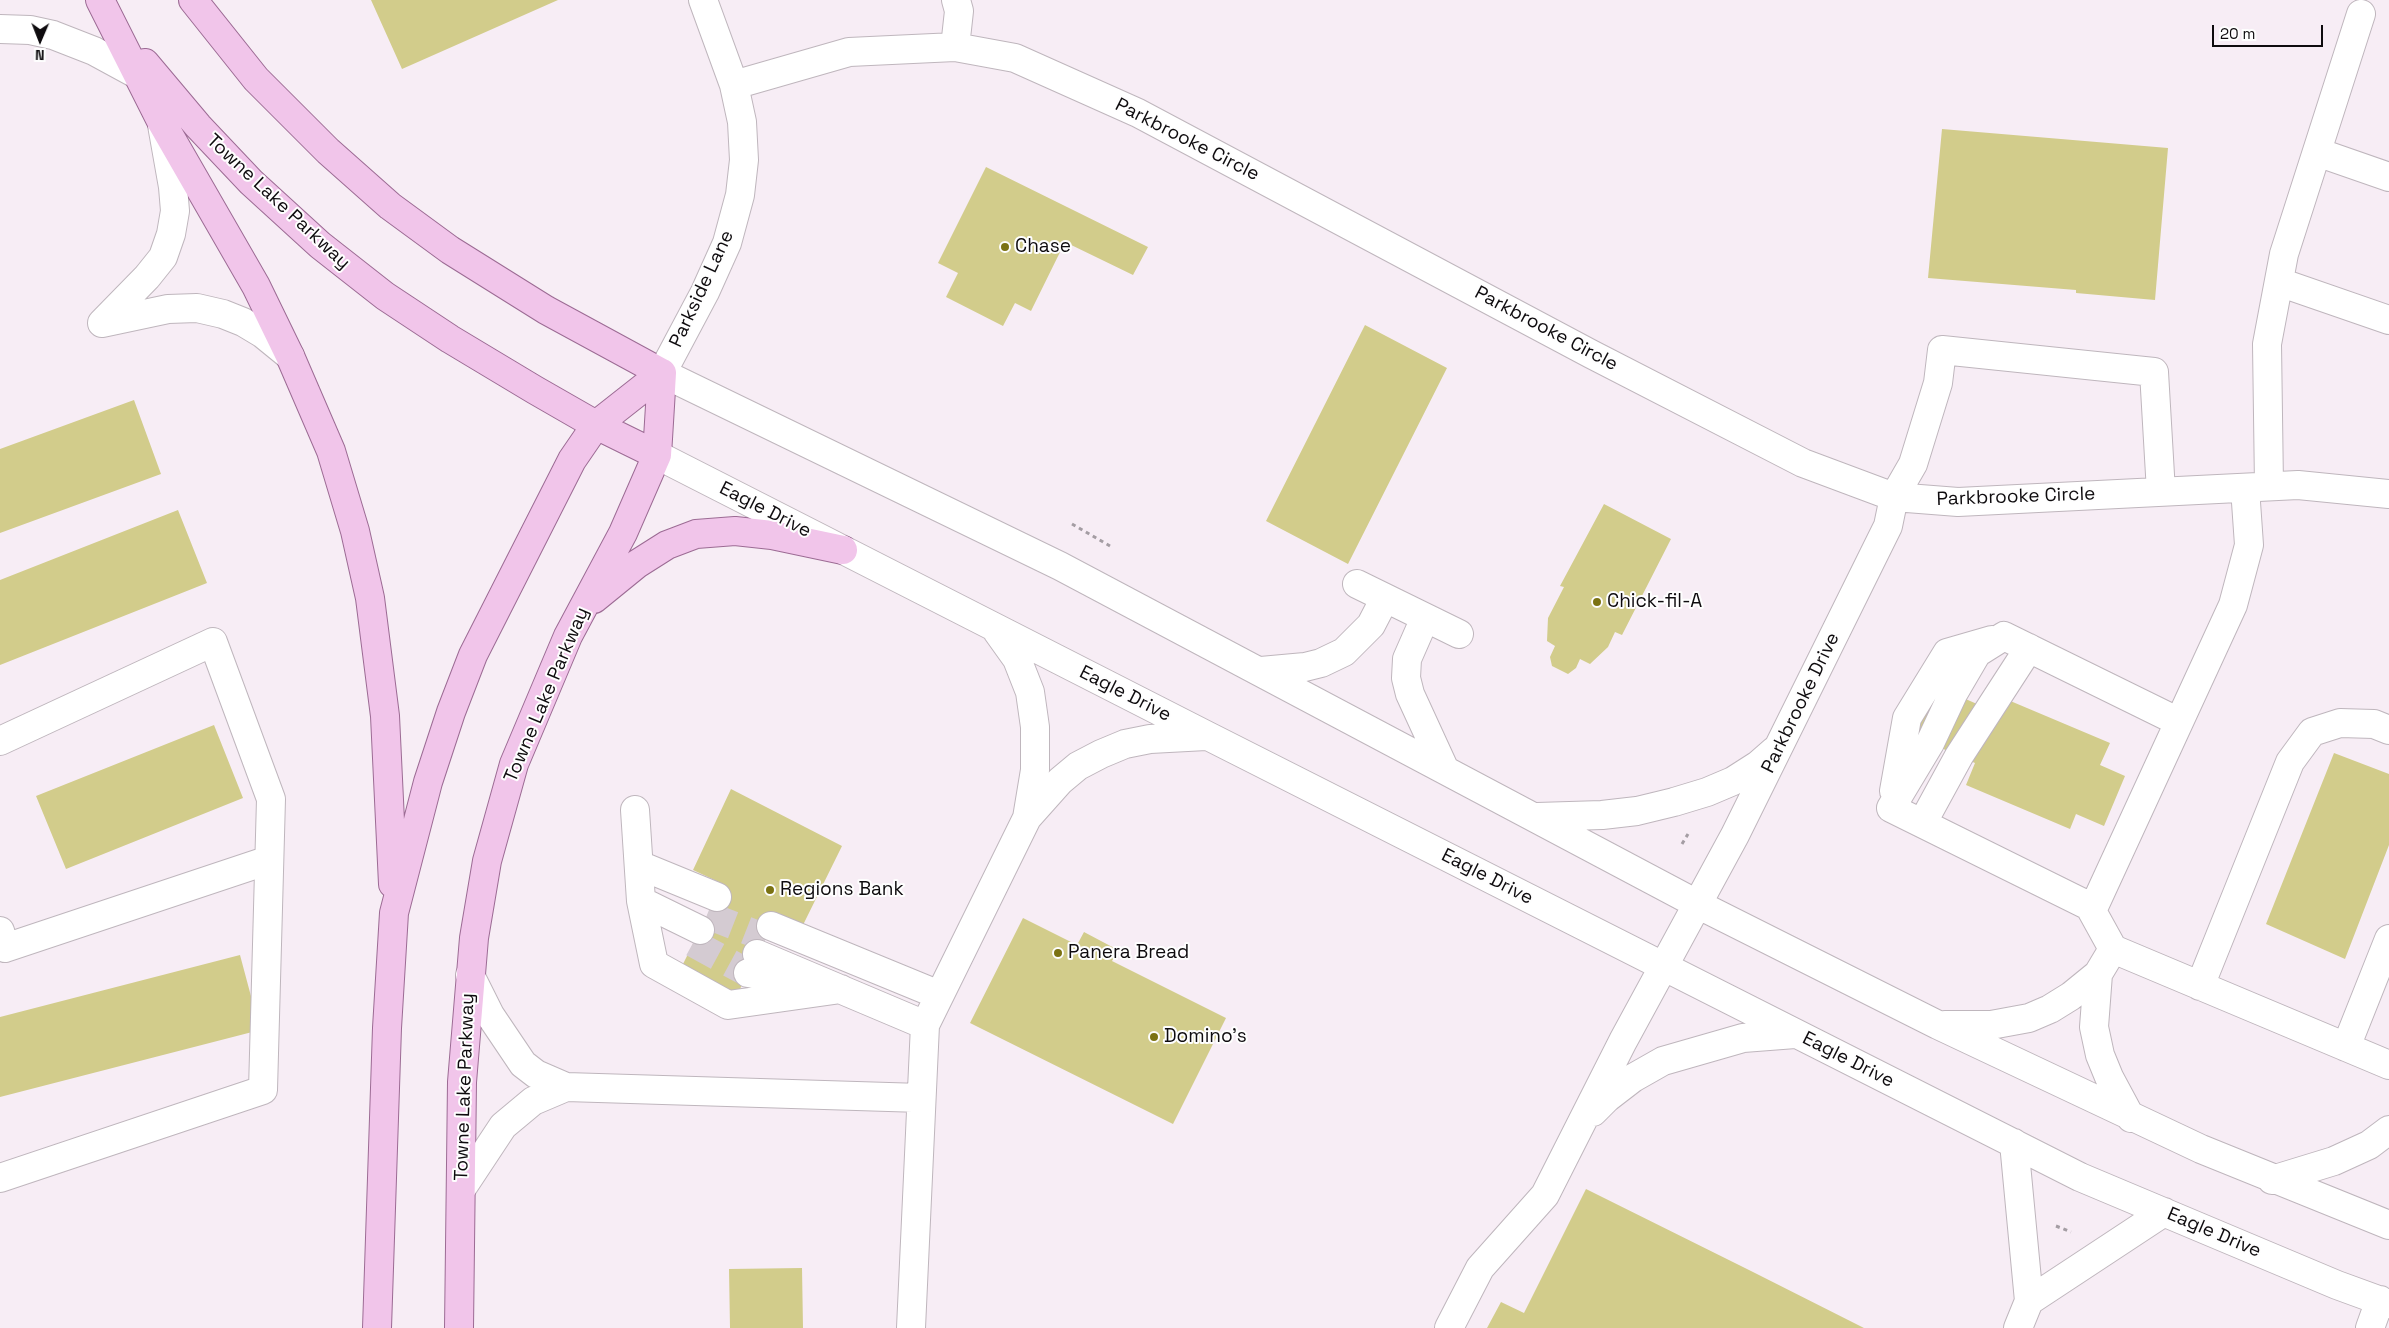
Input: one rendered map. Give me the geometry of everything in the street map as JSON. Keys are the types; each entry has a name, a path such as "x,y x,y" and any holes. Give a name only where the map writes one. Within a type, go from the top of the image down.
{"main road":[{"path":"101,0 161,121 256,286 290,356 331,451 355,531 370,598 385,716 394,913 387,1028 377,1328"},
{"name":"Towne Lake Parkway","path":"101,0 148,68 198,126 252,182 320,245 385,296 450,339 596,425"},
{"path":"193,0 256,79 328,152 390,206 450,250 538,305 662,373 596,425 572,460 473,655 451,712 428,782 394,913"},
{"name":"Towne Lake Parkway","path":"459,1328 462,1082 474,938 487,860 514,764 568,636 623,533 657,455 662,373"},
{"name":"Eagle Drive","path":"596,425 657,455"},
{"path":"583,608 637,564 667,545 696,534 744,532 772,535 843,550"}],"street":[{"name":"Parkside Lane","path":"662,373 705,292 727,243 740,195 744,160 742,122 734,85 703,0"},
{"path":"955,47 959,12 956,0"},
{"path":"2361,14 2284,254 2268,344 2257,487 2249,545 2233,605 2092,911 2113,949 2389,1065"},
{"path":"0,28 30,30 53,35 94,51 140,76"},
{"name":"Parkbrooke Circle","path":"734,85 849,52 955,47 1015,58 1138,113 1591,354 1794,459 1894,497 1958,502 2298,485 2389,494"},
{"path":"161,121 173,186 175,211 171,234 163,257 147,277 102,323 168,309 197,308 223,314 243,322 263,334 290,356"},
{"path":"2317,152 2389,177"},
{"path":"2279,282 2389,320"},
{"name":"Parkbrooke Drive","path":"1449,1328 1480,1268 1545,1195 1622,1041 1698,905 1779,747 1888,526 1894,497 1913,464 1938,383 1942,350 2154,372 2161,492"},
{"path":"662,373 1060,566 1444,768 1698,905 1938,1024 2131,1118 2272,1180 2389,1225"},
{"name":"Eagle Drive","path":"657,455 994,628 2080,1177 2337,1285 2384,1302"},
{"path":"1357,584 1459,634"},
{"path":"1260,671 1305,667 1321,663 1344,652 1371,625 1385,598"},
{"path":"1426,618 1407,659 1406,678 1410,694 1444,768"},
{"path":"994,628 1017,659 1030,692 1035,727 1035,770 1027,818"},
{"path":"0,741 212,642 271,798 263,1090 0,1178"},
{"path":"1907,815 1930,743 1953,694 1977,653 2016,642 2179,722"},
{"path":"1907,815 1958,756 2016,642"},
{"path":"2200,986 2290,762 2312,732 2340,723 2374,724 2389,730"},
{"path":"911,1328 921,1098 932,1010 1027,818 1060,781 1078,766 1101,754 1125,744 1150,739 1208,736"},
{"path":"1534,817 1602,815 1637,811 1674,802 1707,792 1733,781 1758,765 1779,747"},
{"path":"635,810 640,885 654,964 728,1005 841,989"},
{"path":"1907,815 2093,908"},
{"path":"0,931 5,948 269,860"},
{"path":"640,885 704,921 640,885"},
{"path":"2346,1047 2389,939"},
{"path":"760,948 932,1010 841,989 760,948"},
{"path":"1938,1024 1991,1025 2029,1018 2071,996 2098,974 2113,949"},
{"path":"2098,974 2094,1027 2100,1055 2109,1077 2131,1118"},
{"path":"470,975 490,1015 523,1064 536,1074 566,1087 921,1098"},
{"path":"1580,1126 1607,1098 1633,1078 1663,1061 1742,1038 1796,1034"},
{"path":"462,1188 503,1126 532,1102 566,1087"},
{"path":"2272,1180 2334,1161 2369,1145 2389,1130"},
{"path":"2014,1143 2029,1301 2018,1328"},
{"path":"2029,1301 2164,1212"},
{"path":"2370,1328 2384,1302"}],"path":[{"path":"1072,524 1110,546"},
{"path":"1682,844 1688,834"},
{"path":"2049,1223 2076,1234"}],"building":[{"path":"371,0 558,0 402,69"},
{"path":"1942,129 2168,148 2155,300 2076,293 2076,290 1928,278"},
{"name":"Chase","path":"986,167 1148,247 1133,275 1065,242 1031,311 1015,303 1003,326 946,297 958,273 938,263"},
{"path":"1365,325 1447,368 1348,564 1266,521"},
{"path":"134,400 161,474 0,533 0,449"},
{"name":"Chick-fil-A","path":"1604,504 1671,539 1622,635 1615,632 1608,647 1590,664 1580,659 1576,668 1568,674 1552,666 1550,657 1555,646 1547,641 1548,618 1564,587 1560,586"},
{"path":"178,510 207,583 0,665 0,580"},
{"path":"1936,686 2002,715 2008,700 2110,743 2100,765 2125,776 2104,826 2076,814 2070,829 1966,785 1975,763 1914,736"},
{"path":"214,725 243,798 66,869 36,796"},
{"path":"2334,753 2389,774 2389,845 2345,959 2266,924"},
{"name":"Regions Bank","path":"731,789 842,846 803,925 778,913 736,997 680,970 723,884 693,870"},
{"path":"1023,918 1077,945 1084,932 1118,950 1112,961 1226,1018 1173,1124 970,1023"},
{"path":"240,955 260,1030 0,1097 0,1017"},
{"path":"1586,1189 1864,1328 1487,1328 1501,1302 1524,1313"},
{"path":"802,1268 803,1328 730,1328 729,1269"}],"tunnel":[{"path":"707,915 766,938"},
{"path":"693,943 748,973"}],"place":[{"name":"Chase","path":"1005,247"},
{"name":"Chick-fil-A","path":"1597,602"},
{"name":"Regions Bank","path":"770,890"},
{"name":"Panera Bread","path":"1058,953"},
{"name":"Domino's","path":"1154,1037"}]}
